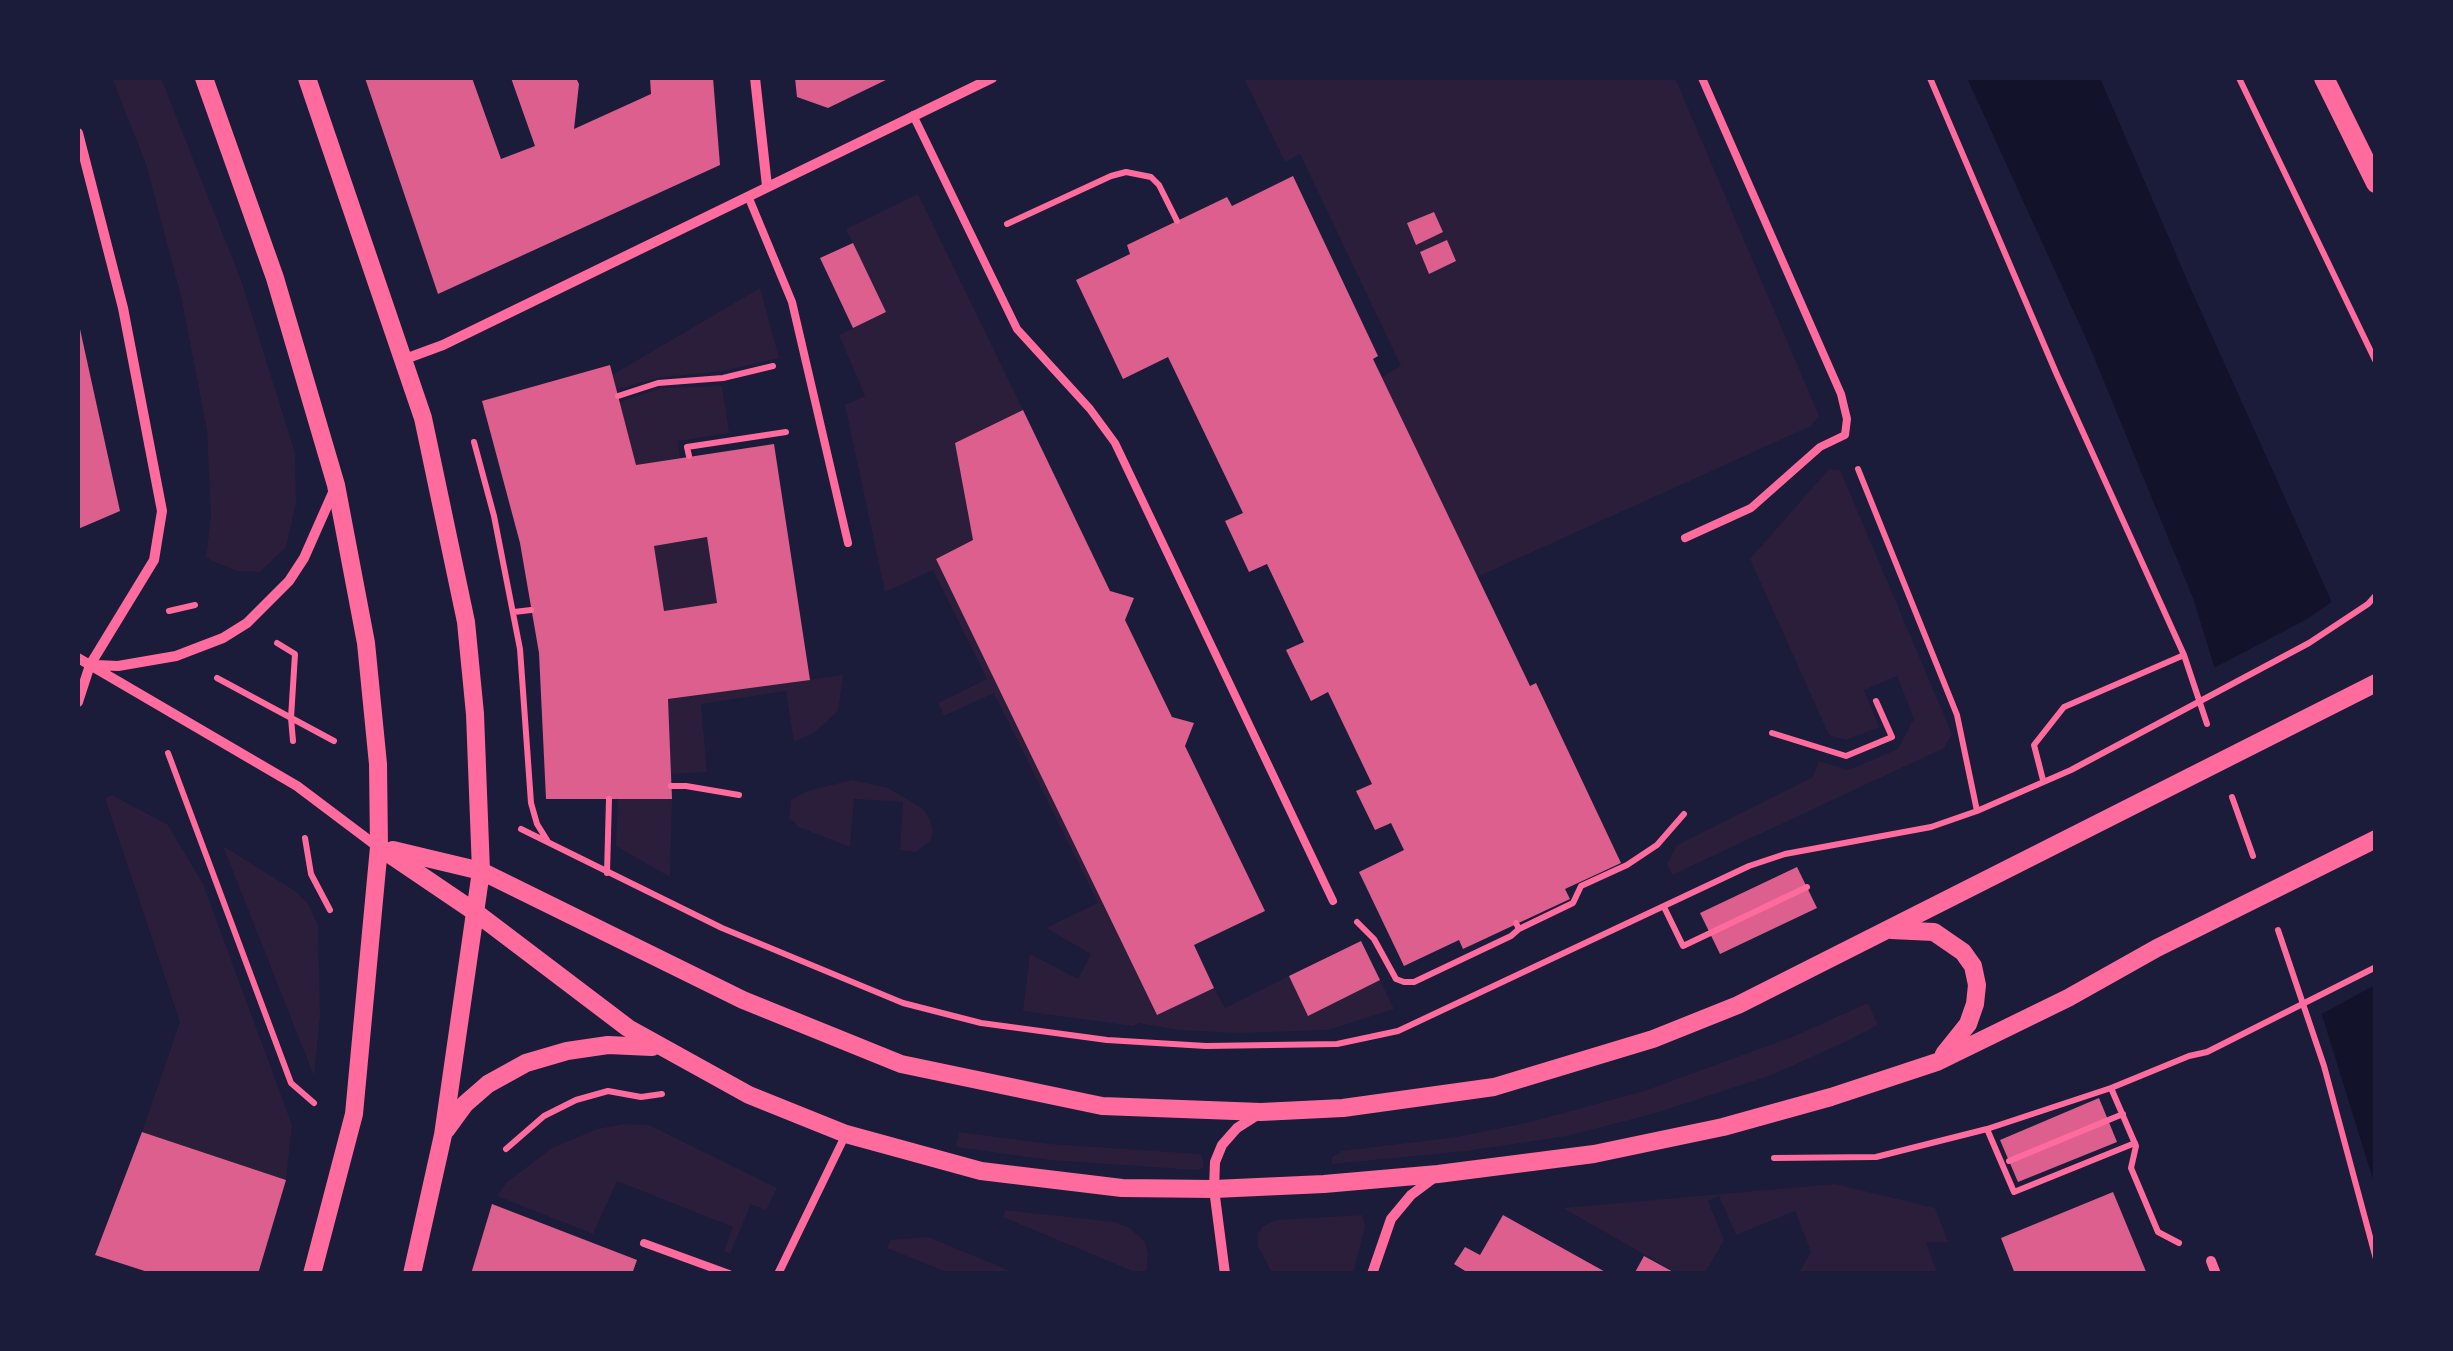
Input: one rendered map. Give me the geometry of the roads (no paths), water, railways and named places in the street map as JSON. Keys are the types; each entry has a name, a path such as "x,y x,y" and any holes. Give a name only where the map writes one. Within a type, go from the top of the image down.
{"main road":[{"path":"2324,78 2376,183"}],"street":[{"path":"204,78 275,278 336,485 366,643 378,764 379,847 354,1114 312,1274"},
{"path":"307,78 422,418 466,622 475,714 481,871 443,1135 412,1274"},
{"path":"756,78 767,186"},
{"path":"405,359 443,345 992,78"},
{"path":"78,134 123,308 162,511 154,560 90,665 78,702"},
{"path":"90,665 118,666 176,656 223,638 246,623 289,581 304,558 336,485"},
{"path":"78,658 297,786 628,1028 750,1095 846,1134 933,1160 1029,1178 1122,1188 1324,1184 1594,1154 1723,1127 1831,1097 1937,1062 2376,839"},
{"path":"379,847 481,871 743,1000 900,1064 1102,1106 1262,1112 1343,1108 1494,1087 1652,1039 1738,1005 2376,683"},
{"path":"1885,930 1934,932 1963,952 1973,966 1977,985 1968,1024 1937,1062"},
{"path":"443,1135 465,1104 488,1084 526,1063 608,1044 667,1050"},
{"path":"1222,1270 1215,1162 1222,1145 1237,1128 1262,1112"},
{"path":"1372,1274 1391,1219 1411,1195 1438,1174"},
{"path":"2211,1261 2216,1274"}],"lane":[{"path":"1685,538 1751,508 1820,446 1844,435 1847,419 1842,394 1702,78"},
{"path":"914,116 1017,329 1090,409 1114,443 1334,902"},
{"path":"748,196 778,264 807,358 848,544"},
{"path":"778,1274 846,1134"},
{"path":"644,1243 728,1274"}]}
